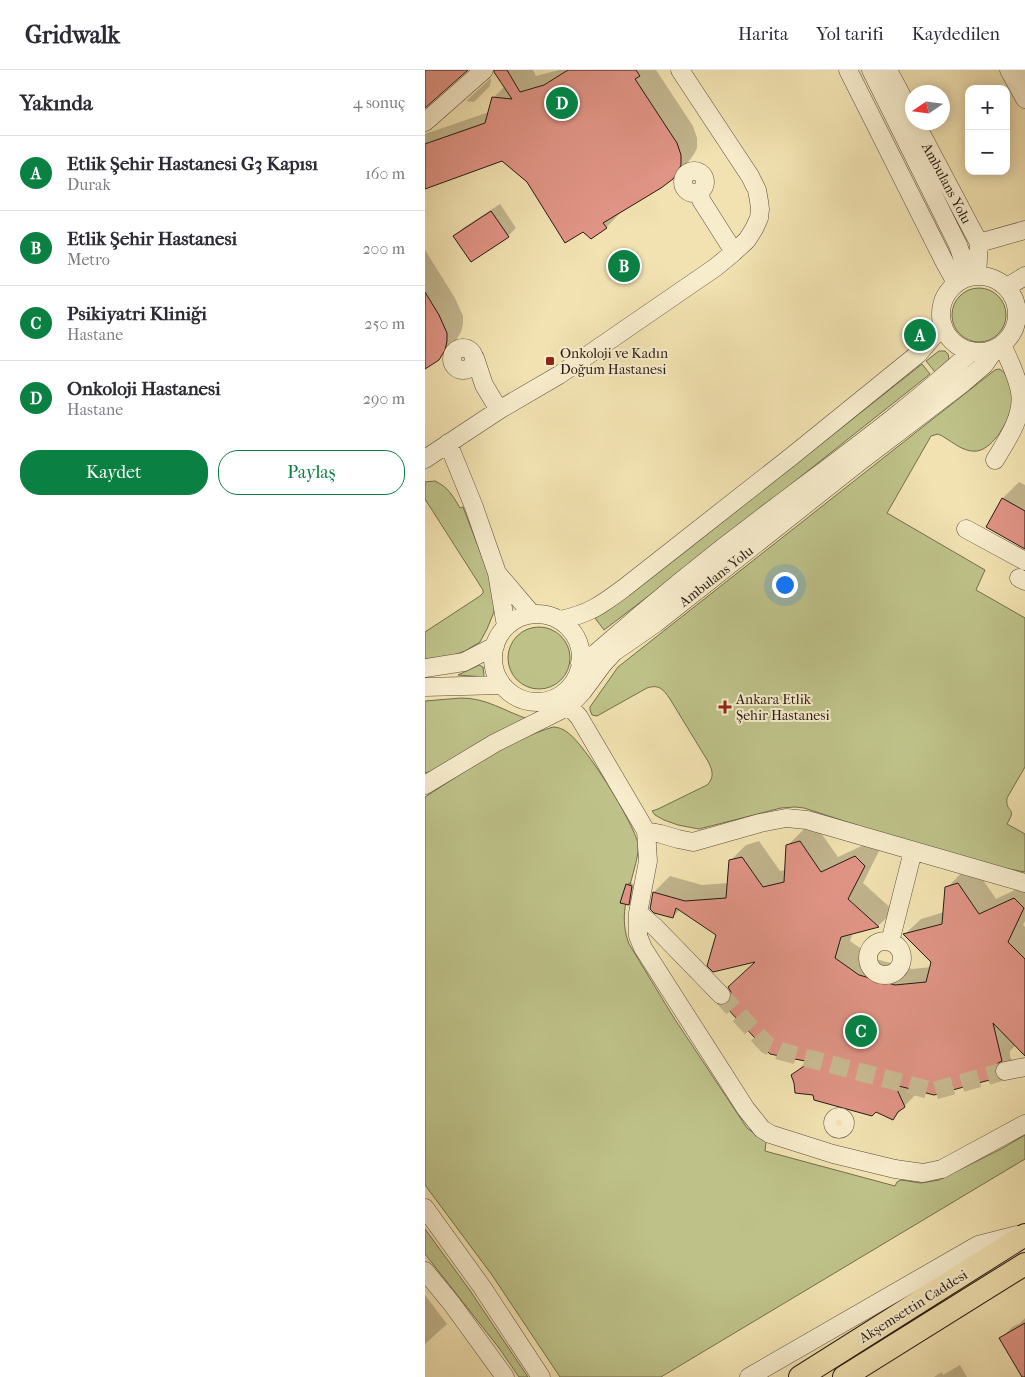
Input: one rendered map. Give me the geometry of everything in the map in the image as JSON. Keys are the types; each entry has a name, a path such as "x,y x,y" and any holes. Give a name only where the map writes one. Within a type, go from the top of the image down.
{"main road":[{"name":"Akşemsettin Caddesi","path":"800,1377 1025,1234"},
{"name":"Akşemsettin Caddesi","path":"845,1377 1025,1264"}],"lane":[{"path":"425,122 484,70"},
{"path":"425,458 499,410 559,375 716,267 747,240 759,218 760,209 757,190 679,70"},
{"path":"848,70 945,263 968,278"},
{"path":"871,70 958,245 968,278"},
{"path":"887,70 905,103"},
{"path":"1009,70 1025,99"},
{"name":"Ambulans Yolu","path":"919,130 979,243"},
{"path":"700,192 701,200 734,252"},
{"path":"968,278 979,243 1018,232"},
{"path":"988,276 998,280 1007,287 1021,313 1010,337 999,346 984,352 972,351 959,346 949,337 943,325 941,314 943,302 948,291 968,278 988,276"},
{"path":"1007,287 1025,276"},
{"path":"561,620 587,613 606,602 918,354 943,325"},
{"path":"995,460 1015,424 1021,402 1018,382 999,346"},
{"name":"Ambulans Yolu","path":"425,785 495,743 541,721 562,702 583,691 614,652 656,623 858,463 963,383 984,364 999,346"},
{"path":"580,663 596,653 723,547 939,381 972,351"},
{"path":"475,358 485,385 499,410"},
{"path":"448,443 474,506 497,573 506,626"},
{"path":"966,529 1023,573"},
{"path":"497,573 531,613"},
{"path":"562,702 562,695 572,685 579,672 581,653 579,643 571,630 561,620 547,615 531,613 518,618 506,626 497,638 493,653 493,668 499,681 508,692 520,700 535,703 562,702 579,718 647,831 648,860 638,913 638,936 643,948 762,1130 833,1154 895,1169 923,1172 942,1169 1025,1124"},
{"path":"425,668 464,662 495,646"},
{"path":"425,687 503,685"},
{"path":"647,831 693,842 759,823 786,818 800,819 1025,883"},
{"path":"890,942 913,851"},
{"path":"638,913 655,927 721,995"},
{"path":"1005,1071 1025,1066"},
{"path":"833,1154 838,1130"},
{"path":"425,1208 482,1287 541,1377"},
{"path":"749,1377 978,1244 1025,1234"},
{"path":"425,1271 451,1304 500,1375"}],"green space":[{"path":"979,288 989,290 998,296 1004,305 1006,315 1004,325 998,334 989,340 979,342 969,340 960,334 954,325 952,315 954,305 960,296 969,290"},
{"path":"939,351 945,351 949,359 935,372 926,361"},
{"path":"922,364 930,374 604,630 595,618 628,596 686,551"},
{"path":"999,369 1004,372 1007,378 1012,400 1011,410 1005,425 995,439 983,449 972,451 961,448 938,434 931,436 887,513 985,570 976,590 1025,618 1025,767 1007,798 1011,815 1007,824 1025,834 1025,872 924,847 804,808 781,808 699,829 678,825 655,815 652,811 707,785 712,777 711,769 670,699 658,687 647,688 597,716 592,715 590,707 618,667 995,370"},
{"path":"435,481 447,489 460,508 463,507 491,580 495,598 494,612 480,642 465,651 451,656 425,659 425,632 483,593 483,590 425,499 425,482"},
{"path":"539,627 551,629 561,636 568,646 570,658 568,670 561,680 551,687 539,689 527,687 517,680 510,670 508,658 510,646 517,636 527,629"},
{"path":"479,665 483,667 483,677 458,675"},
{"path":"461,698 479,700 528,719 435,770 425,773 425,701"},
{"path":"553,727 567,732 585,752 619,802 635,834 638,854 624,916 629,944 674,1018 747,1128 766,1142 765,1151 895,1186 901,1180 921,1183 939,1180 1025,1135 1025,1159 661,1377 560,1377 492,1275 425,1185 425,797 503,748"},
{"path":"425,1229 469,1289 528,1377 519,1377 499,1348 425,1254"}],"building":[{"path":"425,70 468,70 425,108"},
{"path":"494,70 507,70 520,92 544,85 568,70 636,70 640,76 635,79 677,143 681,155 681,165 678,172 673,179 661,188 603,223 607,228 591,239 583,232 565,243 527,182 502,161 425,189 425,144 485,123 492,97 512,99"},
{"path":"491,211 509,237 471,262 453,236"},
{"path":"425,292 439,315 447,333 447,341 445,350 439,360 425,369"},
{"path":"1002,498 1025,511 1025,549 986,527"},
{"path":"800,841 821,872 855,856 865,866 848,899 879,927 841,937 835,958 859,975 895,985 926,982 931,962 903,934 942,924 945,887 958,883 979,914 1014,898 1024,908 1008,942 1025,959 1025,1056 993,1023 1002,1061 995,1068 997,1078 934,1095 895,1085 905,1107 898,1112 893,1120 876,1112 872,1116 814,1100 813,1095 795,1093 791,1075 810,1062 770,1054 724,1005 729,1002 731,997 728,987 755,962 713,972 707,966 716,935 676,908 673,918 654,913 650,909 653,892 685,901 726,898 729,860 742,857 763,887 784,882 786,845"},
{"path":"626,884 632,886 629,905 620,903"},
{"path":"1025,1323 1025,1377 1022,1377 999,1338"}],"tunnel":[{"path":"721,995 767,1045 780,1051 933,1091 1005,1071"}],"place":[{"name":"Onkoloji Hastanesi","path":"562,103"},
{"name":"Etlik Şehir Hastanesi","path":"624,266"},
{"name":"Etlik Şehir Hastanesi G3 Kapısı","path":"920,335"},
{"name":"Onkoloji ve Kadın Doğum Hastanesi","path":"550,361"},
{"name":"Ankara Etlik Şehir Hastanesi","path":"725,707"},
{"name":"Psikiyatri Kliniği","path":"861,1031"}]}
